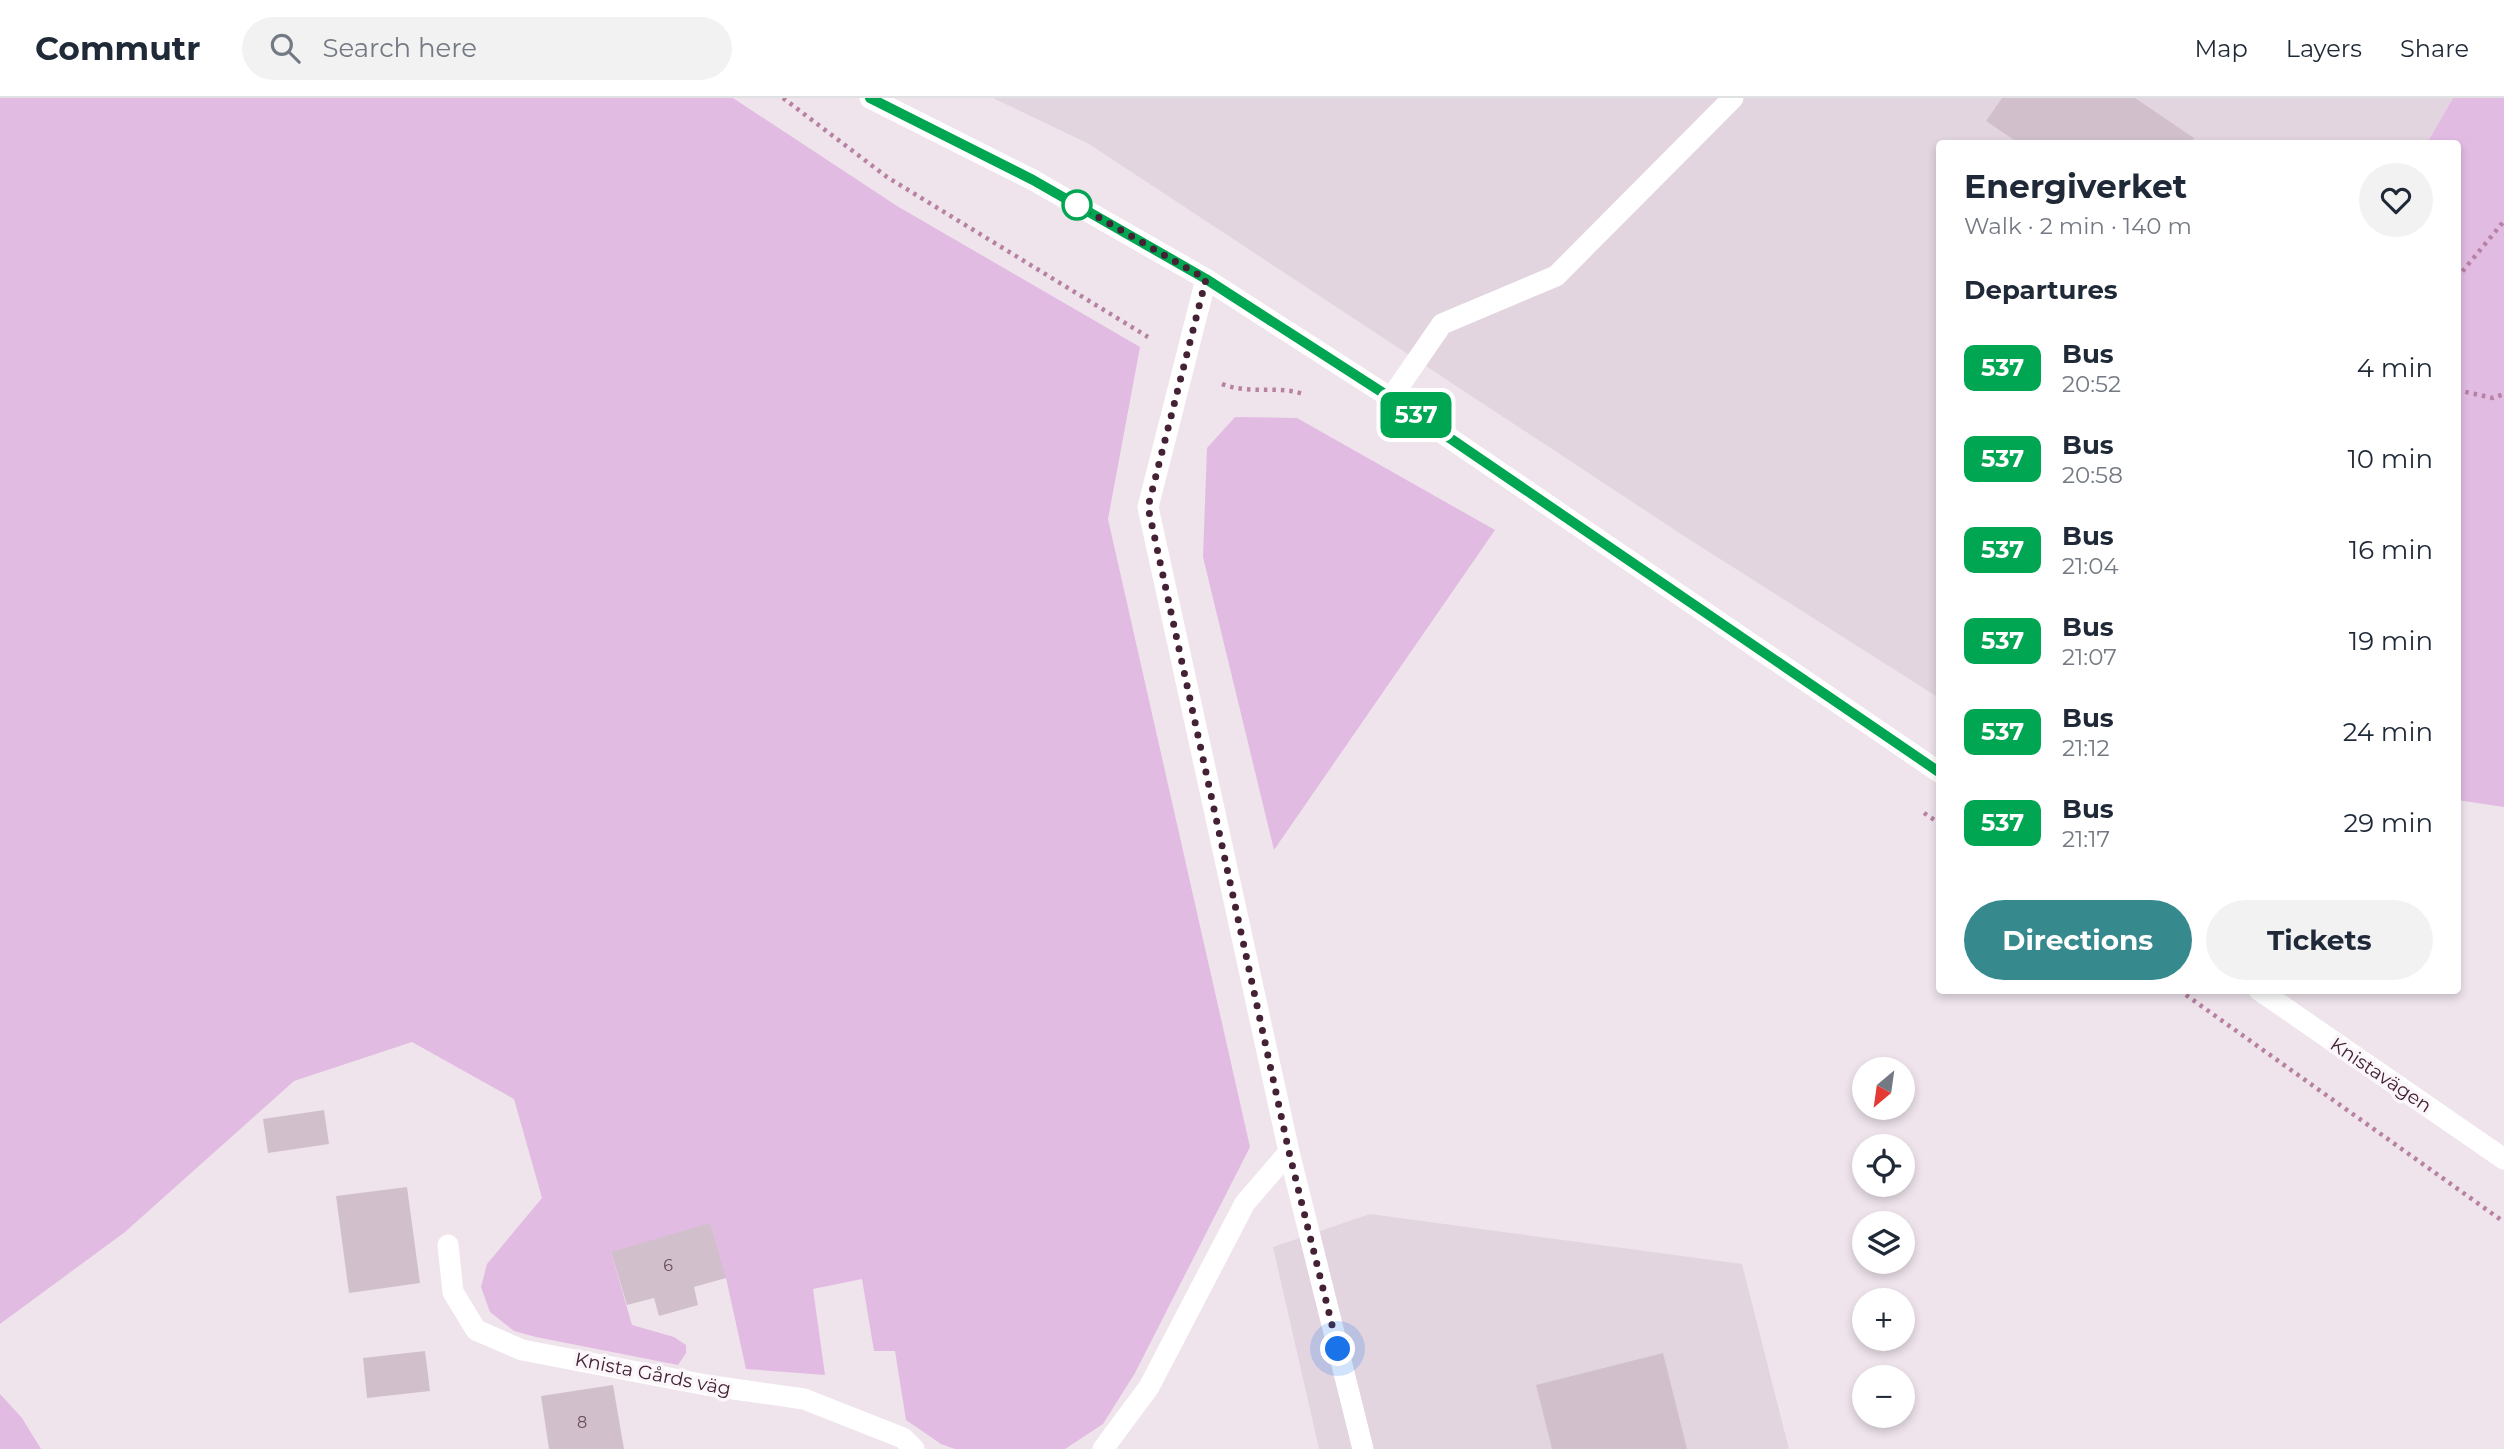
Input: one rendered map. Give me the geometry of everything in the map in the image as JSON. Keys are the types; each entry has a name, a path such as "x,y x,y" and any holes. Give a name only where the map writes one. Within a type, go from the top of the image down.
{"street":[{"path":"870,98 1033,180 1206,279 1391,398 1936,770"},
{"path":"1391,398 1442,324 1556,276 1733,98"},
{"path":"1206,279 1148,507 1289,1152 1363,1449"},
{"name":"Knistavägen","path":"2265,994 2504,1159"},
{"path":"1103,1449 1149,1387 1245,1203 1289,1152"},
{"name":"Knista Gårds väg","path":"448,1245 453,1292 477,1330 522,1350 706,1385 804,1399 903,1438 914,1449"}],"path":[{"path":"783,98 887,177 1146,336 1185,369 1230,387 1258,393 1289,389 1312,397"},
{"path":"2461,273 2504,221"},
{"path":"2461,391 2493,398 2504,394"},
{"path":"1916,808 1936,821"},
{"path":"2185,994 2504,1222"}],"shaded area":[{"path":"0,98 733,98 897,206 1140,347 1108,519 1250,1147 1135,1373 1103,1424 1065,1449 955,1449 941,1444 906,1420 895,1351 874,1351 862,1279 813,1289 825,1375 746,1369 726,1278 611,1252 632,1325 674,1337 686,1345 686,1353 678,1365 514,1331 490,1312 481,1287 487,1264 542,1198 514,1099 412,1042 294,1081 125,1232 0,1324"},
{"path":"993,98 2453,98 2429,140 1936,140 1936,696 1687,538 1089,144"},
{"path":"2453,98 2504,98 2504,807 2461,801 2461,140 2429,140"},
{"path":"1235,417 1297,418 1495,530 1274,850 1203,557 1207,448"},
{"path":"1370,1214 1742,1264 1789,1449 1319,1449 1273,1247"},
{"path":"0,1394 22,1418 41,1449 0,1449"}],"building":[{"path":"2002,98 2135,98 2194,138 2014,140 1986,121"},
{"path":"324,1110 329,1144 268,1153 263,1119"},
{"path":"407,1187 420,1283 349,1293 336,1196"},
{"path":"710,1223 726,1278 694,1287 698,1305 659,1316 654,1298 627,1305 611,1252"},
{"path":"425,1351 430,1391 367,1398 363,1358"},
{"path":"1663,1353 1687,1449 1552,1449 1536,1385"},
{"path":"613,1385 624,1449 549,1449 541,1396"}],"bus line":[{"name":"537","path":"870,98 1033,180 1206,279 1391,398 1936,770"}],"route":[{"path":"1077,205 1206,279 1148,507 1289,1152 1338,1349"}]}
